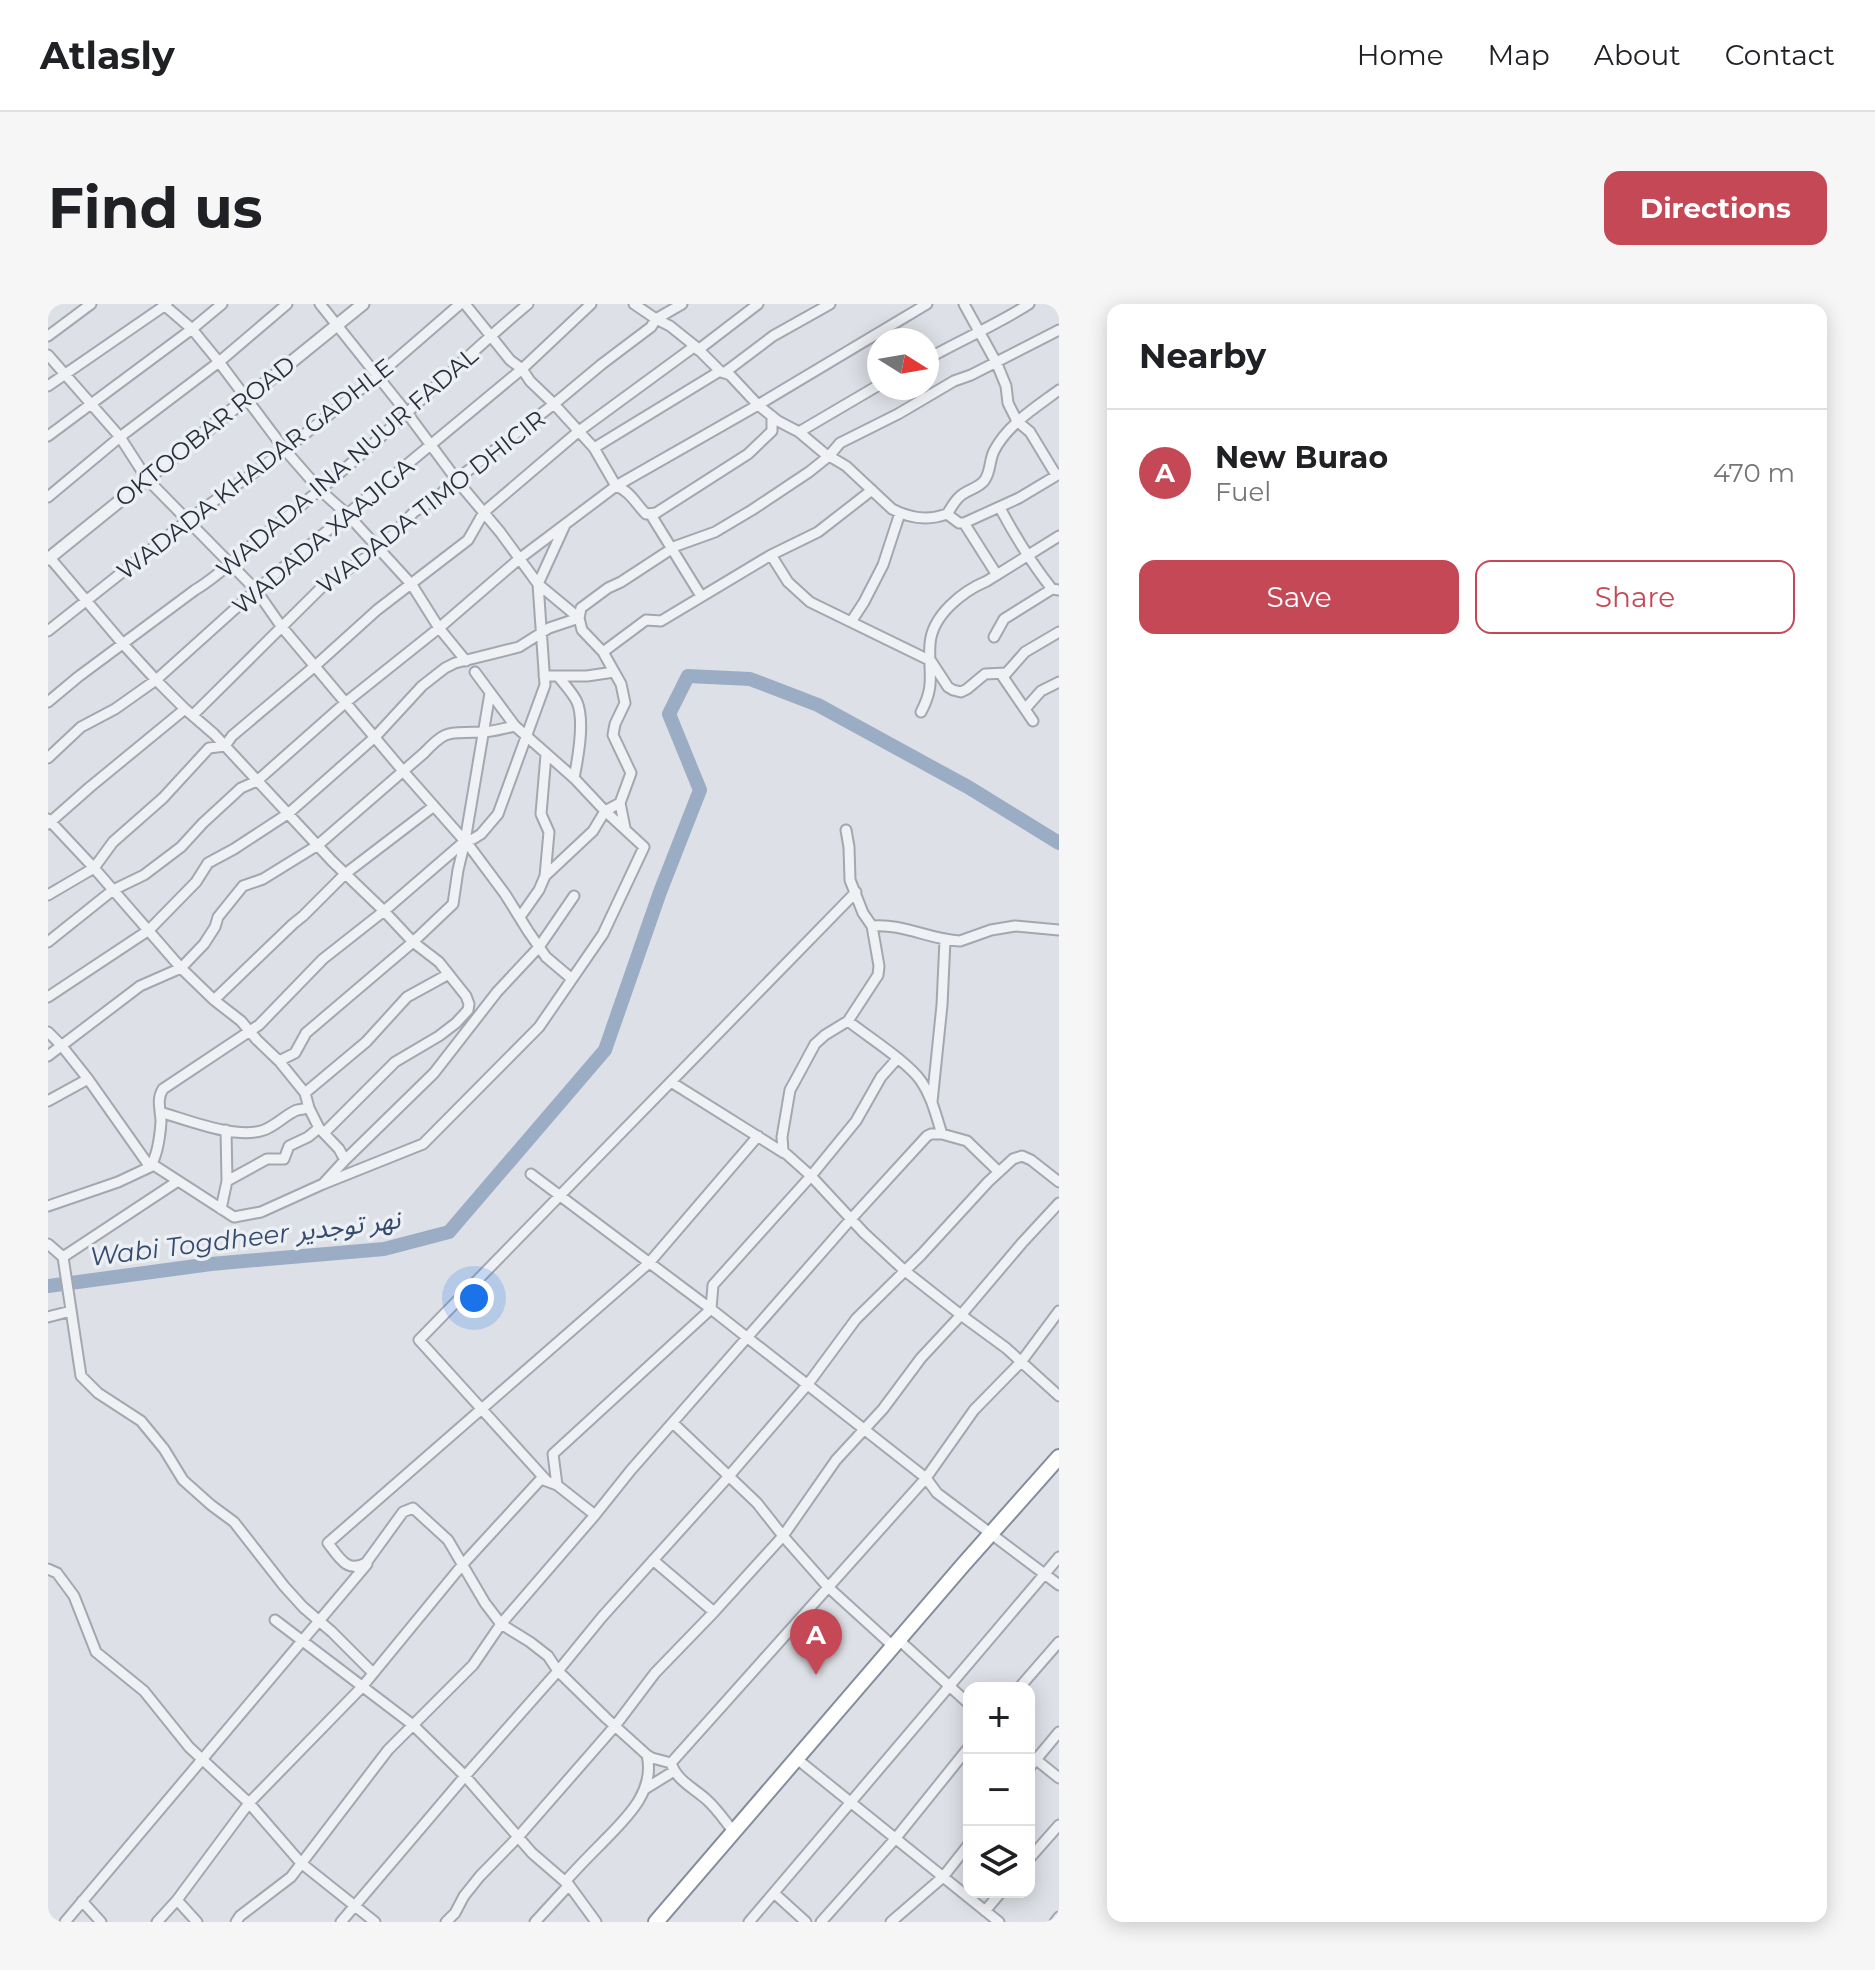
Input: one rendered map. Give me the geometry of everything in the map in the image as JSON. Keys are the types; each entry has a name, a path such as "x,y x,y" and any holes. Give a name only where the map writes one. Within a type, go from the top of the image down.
{"highway":[{"path":"656,1922 1059,1457"}],"street":[{"path":"48,336 91,304"},
{"path":"48,436 222,304"},
{"path":"48,497 120,437 219,362 287,304"},
{"path":"320,304 538,584 579,618"},
{"name":"OKTOOBAR ROAD","path":"49,558 363,304"},
{"path":"462,304 510,360 522,369 594,448 616,486 625,489 646,514 651,515 701,596"},
{"name":"WADADA KHADAR GADHLE","path":"48,631 188,520 285,450 462,304"},
{"name":"WADADA INA NUUR FADAL","path":"48,702 211,581 228,563 320,490 528,304"},
{"name":"WADADA XAAJIGA","path":"48,758 81,727 115,709 156,680 256,590 522,369 591,304"},
{"path":"634,304 670,326 722,372 730,375 758,405 783,425 799,432 846,466 892,509 909,516 933,519 947,514 956,500 985,480 994,452 1017,421 1059,390"},
{"name":"WADADA TIMO DHICIR","path":"49,822 189,712 326,583 379,549 414,512 434,500 651,327 656,319 682,304"},
{"path":"48,895 94,868 113,842 163,798 209,748 225,746 232,736 377,610 468,540 484,512 579,431 758,304"},
{"path":"594,448 722,372 782,330 830,304"},
{"path":"48,942 113,890 144,875 181,847 241,788 257,781 345,703 567,521 616,486 927,304"},
{"path":"947,514 964,523 1000,508 1058,474 1030,432 1017,421 1008,403 1006,386 996,362 964,304"},
{"path":"939,352 1029,304"},
{"path":"48,386 165,305 192,329 285,450 320,490 348,515 412,585 439,628 466,661"},
{"path":"625,829 620,803 631,773 613,735 625,703 621,684 603,652 582,630 579,618 581,608 672,549 715,532 752,510 809,472 840,443 881,424 954,381 1059,330"},
{"path":"48,355 120,437 147,479 256,590 281,626 345,703 465,841 546,957 572,979"},
{"path":"799,432 867,392"},
{"path":"651,515 748,454 772,431 772,416"},
{"path":"603,652 646,620 661,621 771,555 818,532 872,490"},
{"path":"994,637 1004,619 1056,589 1040,574 1000,508"},
{"path":"851,622 883,565 900,513"},
{"path":"48,1206 118,1182 151,1166 159,1141 159,1096 163,1089 259,1025 323,959 465,841 481,834 498,814 545,685 538,584 567,521"},
{"path":"964,523 997,575"},
{"path":"921,712 931,688 932,633 948,608 974,586 1059,536"},
{"path":"771,555 788,582 810,602 931,661 948,687 961,692 985,674 1006,673"},
{"path":"49,558 156,680 225,746 345,874 413,942 432,956 466,996 469,1004 466,1012 439,1036 395,1062 322,1130 289,1146 284,1159 267,1159 227,1181"},
{"path":"48,997 149,930 196,882 208,863 289,813 375,737 422,686 445,668 519,647 549,628 579,618"},
{"path":"1033,721 1003,677 1025,652 1059,632"},
{"path":"48,1032 88,1079 151,1166 234,1217 261,1212 423,1144 539,1027 603,934 644,847 574,778 515,726 475,672"},
{"path":"544,676 587,676 614,672"},
{"path":"558,676 577,702 580,751 574,778"},
{"path":"1025,709 1041,691 1059,682"},
{"path":"279,1061 299,1050 306,1033 453,904 490,693"},
{"path":"48,1056 140,986 181,968 204,944 218,917 243,886 263,879 318,845 440,736 515,726"},
{"path":"520,917 545,876 549,832 541,814 546,755"},
{"path":"545,876 593,831 605,811 620,803"},
{"path":"214,1000 345,874 434,806"},
{"path":"49,822 94,868 181,968 250,1030 279,1061 305,1093 309,1108 322,1130 345,1160"},
{"path":"784,1153 782,1137 790,1090 815,1044 848,1021 878,975 872,926 863,913 850,880 846,830"},
{"path":"546,1480 419,1340 856,892"},
{"path":"323,1184 434,1073 497,992 539,947 574,896"},
{"path":"872,926 884,925 960,941 991,930 1015,926 1059,930"},
{"path":"932,1102 945,940"},
{"path":"305,1093 366,1042 407,997 447,975"},
{"path":"848,1021 920,1079 932,1102 942,1134"},
{"path":"557,1485 553,1454 711,1309 713,1285 856,1121 881,1077 897,1059"},
{"path":"48,1101 88,1079"},
{"path":"671,1082 784,1153 905,1271 1006,1348 1059,1396"},
{"path":"160,1112 245,1134 262,1131 297,1110 309,1108"},
{"path":"221,1209 227,1181 226,1130"},
{"path":"236,1922 291,1877 388,1750 473,1665 501,1624 631,1470 927,1136 942,1134 967,1141 999,1172"},
{"path":"413,1508 403,1512 366,1563 359,1567 344,1563 328,1543 649,1263 758,1136"},
{"path":"341,1922 602,1617 808,1384 856,1319 1013,1159 1022,1156 1031,1160 1059,1182"},
{"path":"531,1174 808,1384 926,1478 937,1493 1059,1585"},
{"path":"63,1257 178,1181"},
{"path":"446,1922 480,1876 615,1726 655,1673 783,1536 836,1460 883,1409 921,1358 1059,1203"},
{"path":"48,1244 63,1257 81,1376 98,1393 141,1421 164,1449 183,1480 234,1522 303,1607 373,1673"},
{"path":"48,1317 71,1311"},
{"path":"645,1789 672,1767 926,1478 974,1410 1021,1362 1059,1311"},
{"path":"673,1423 757,1503 828,1587 963,1699"},
{"path":"157,1922 249,1803 362,1687 463,1564 541,1479 557,1485 595,1515"},
{"path":"65,1922 413,1508"},
{"path":"413,1508 448,1540 501,1624 548,1656 558,1671 647,1755 672,1767 689,1787 707,1799 733,1831"},
{"path":"749,1922 1059,1557"},
{"path":"653,1560 714,1612"},
{"path":"48,1569 57,1573 74,1596 96,1652 144,1691 189,1747 249,1803 301,1863 375,1922"},
{"path":"275,1620 413,1725 465,1776 532,1853 567,1884 596,1922"},
{"path":"1024,1682 1059,1642"},
{"path":"1034,1754 1059,1732"},
{"path":"821,1922 895,1839 963,1754"},
{"path":"535,1922 629,1816 645,1789 650,1772 647,1755"},
{"path":"1035,1758 1059,1778"},
{"path":"797,1759 990,1918 998,1898"},
{"path":"1035,1852 1059,1825"},
{"path":"891,1922 943,1877 963,1852"},
{"path":"774,1893 806,1922"},
{"path":"177,1900 197,1922"},
{"path":"82,1901 101,1922"}],"waterway":[{"name":"Wabi Togdheer نهر توجدير","path":"48,1286 211,1264 384,1249 449,1232 605,1050 660,892 700,790 669,714 688,676 750,679 818,705 968,787 1059,843"}],"place":[{"name":"New Burao","path":"816,1675"}]}
